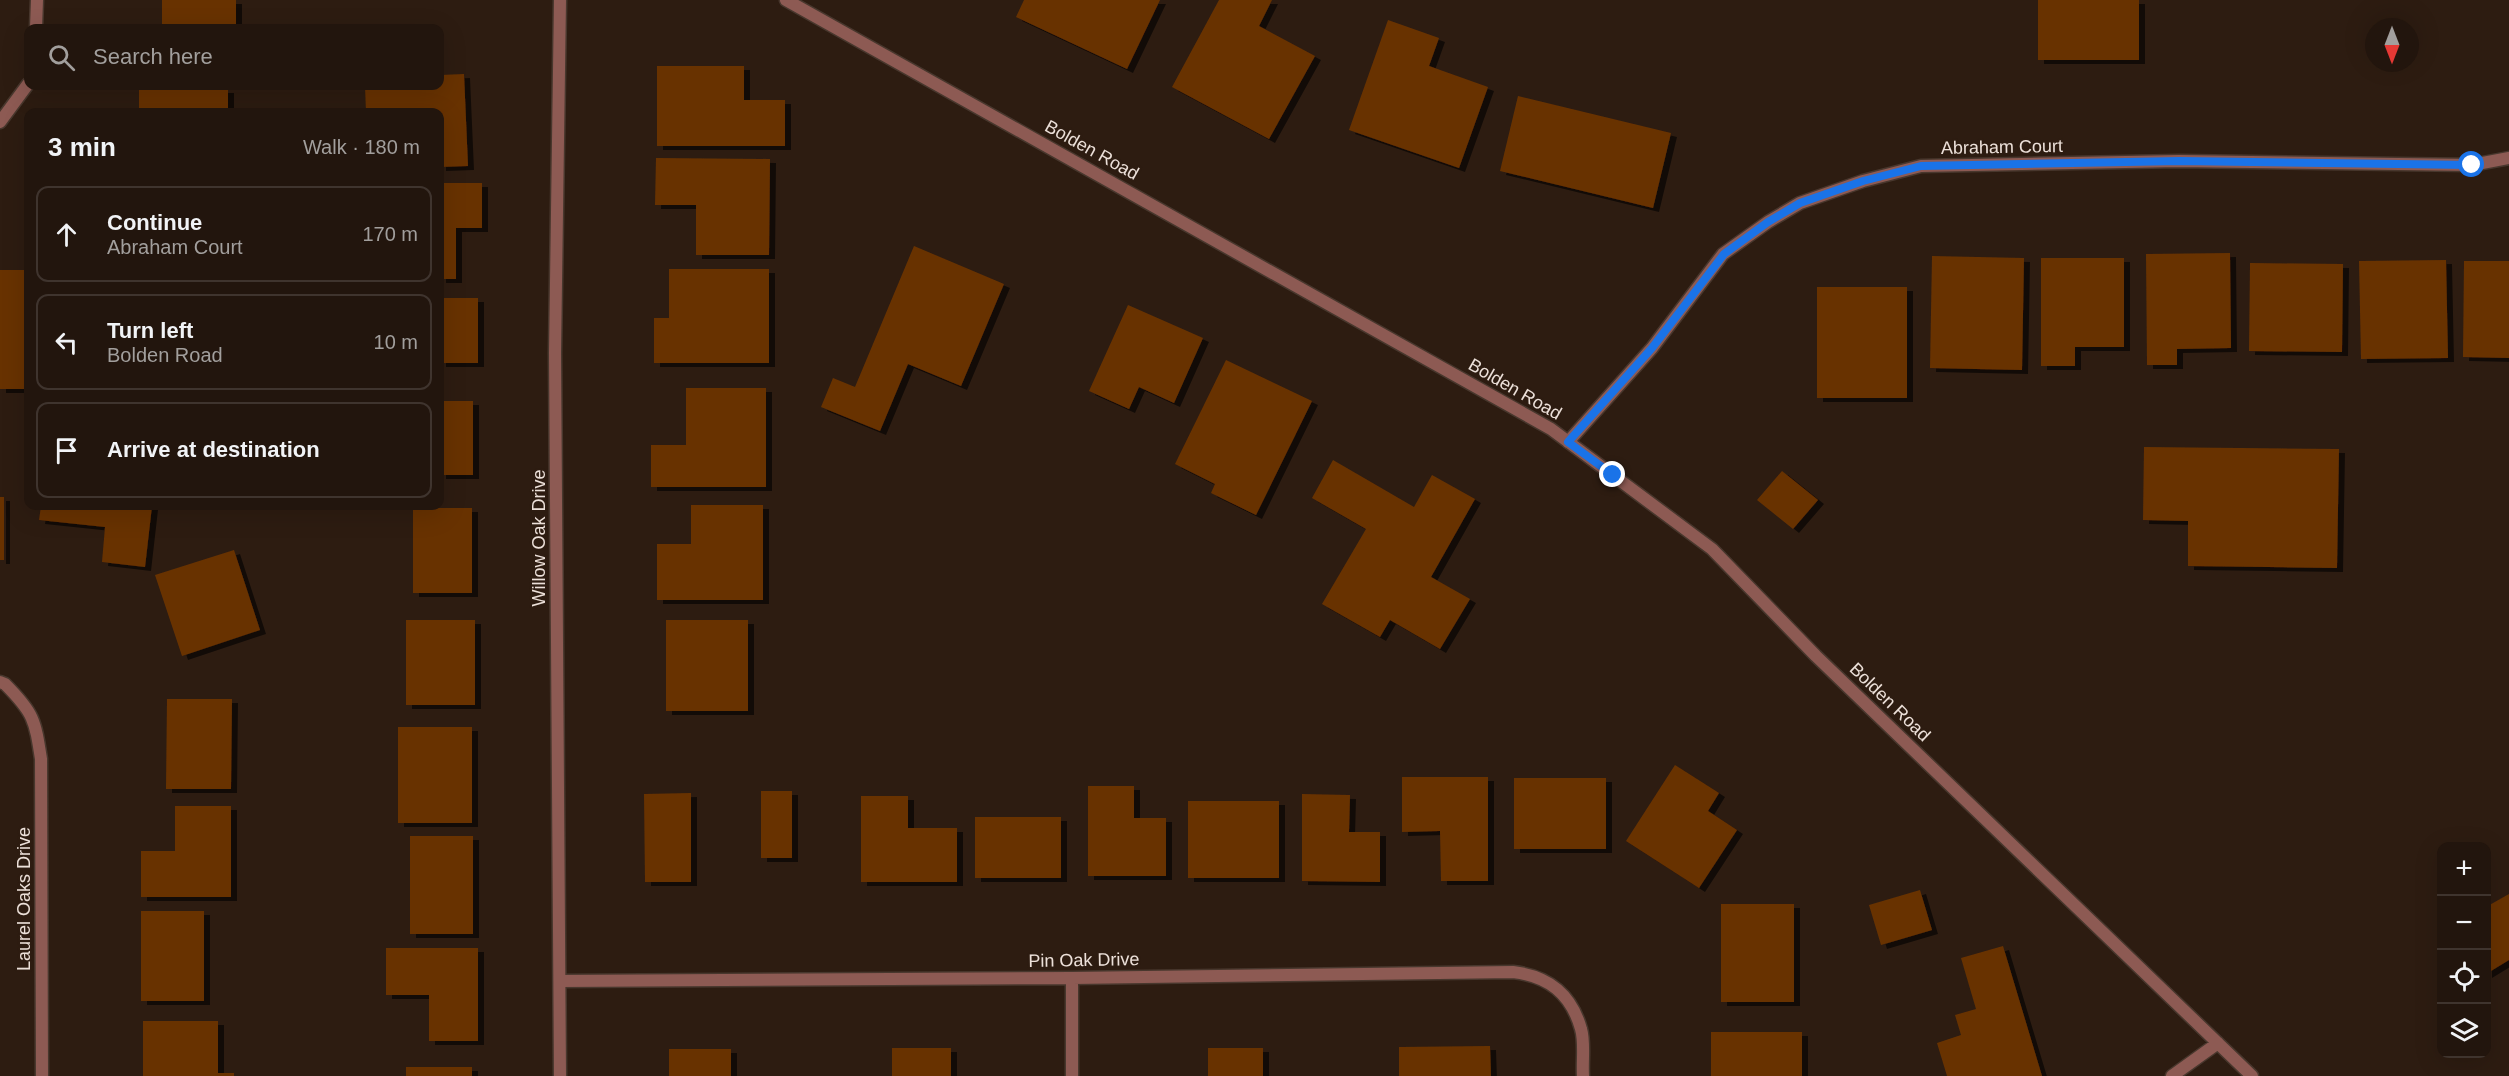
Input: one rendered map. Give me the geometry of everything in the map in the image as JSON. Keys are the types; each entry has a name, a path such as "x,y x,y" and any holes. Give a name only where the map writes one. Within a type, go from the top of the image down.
{"street":[{"path":"36,24 37,0"},
{"name":"Willow Oak Drive","path":"560,0 555,353 560,1076"},
{"name":"Bolden Road","path":"786,0 1551,429 1712,549 1824,664 2252,1076"},
{"path":"0,122 24,89"},
{"name":"Abraham Court","path":"1568,442 1652,348 1724,254 1768,222 1800,203 1863,181 1921,166 2180,161 2472,165 2509,158"},
{"name":"Laurel Oaks Drive","path":"0,682 5,684 29,710 35,723 42,788 42,1076"},
{"name":"Pin Oak Drive","path":"560,981 1072,978 1513,972 1532,974 1549,982 1569,1003 1581,1030 1582,1076"},
{"path":"1072,978 1072,1076"},
{"path":"2172,1076 2218,1042"}],"building":[{"path":"162,0 236,0 236,24 162,24"},
{"path":"1024,0 1160,0 1127,69 1016,17"},
{"path":"1219,0 1272,0 1259,26 1315,56 1269,139 1172,87"},
{"path":"2038,0 2139,0 2139,60 2038,60"},
{"path":"1388,20 1439,38 1429,66 1488,87 1459,168 1349,130"},
{"path":"657,66 744,66 744,100 785,100 785,146 657,146"},
{"path":"464,74 468,166 444,167 444,108 366,108 365,90 444,90 444,75"},
{"path":"139,90 228,90 228,108 139,108"},
{"path":"1518,96 1671,133 1653,208 1500,171"},
{"path":"656,158 770,159 769,255 696,255 696,205 655,205"},
{"path":"444,183 482,183 482,228 456,228 456,279 444,279"},
{"path":"914,246 1004,284 961,386 908,364 880,431 821,407 833,378 855,387"},
{"path":"2230,253 2231,348 2177,349 2177,365 2147,365 2146,254"},
{"path":"1932,256 2024,258 2022,370 1930,368"},
{"path":"2041,258 2124,258 2124,347 2075,347 2075,366 2041,366"},
{"path":"2446,260 2448,358 2361,359 2359,261"},
{"path":"2464,261 2509,261 2509,358 2463,357"},
{"path":"2250,263 2343,264 2342,352 2249,351"},
{"path":"669,269 769,269 769,363 654,363 654,318 669,318"},
{"path":"0,270 24,270 24,389 0,389"},
{"path":"1817,287 1907,287 1907,398 1817,398"},
{"path":"444,298 478,298 478,363 444,363"},
{"path":"1128,305 1203,338 1174,403 1139,387 1129,409 1089,391"},
{"path":"1226,360 1312,401 1256,515 1211,493 1215,484 1175,464"},
{"path":"686,388 766,388 766,487 651,487 651,445 686,445"},
{"path":"444,401 473,401 473,475 444,475"},
{"path":"2144,447 2339,449 2337,568 2188,566 2188,521 2143,520"},
{"path":"1333,460 1414,507 1432,475 1475,499 1431,577 1470,599 1440,649 1390,620 1380,637 1322,604 1366,529 1312,498"},
{"path":"1782,471 1818,500 1793,529 1757,500"},
{"path":"0,497 4,497 4,560 0,560"},
{"path":"691,505 763,505 763,600 657,600 657,544 691,544"},
{"path":"472,508 472,593 413,593 413,510"},
{"path":"40,510 152,510 145,567 102,562 105,527 39,520"},
{"path":"234,550 260,630 182,656 155,575"},
{"path":"406,620 475,620 475,705 406,705"},
{"path":"666,620 748,620 748,711 666,711"},
{"path":"167,699 232,699 231,789 166,789"},
{"path":"398,727 472,727 472,823 398,823"},
{"path":"1675,765 1719,793 1708,811 1737,830 1699,888 1626,841"},
{"path":"1402,777 1488,777 1488,881 1441,881 1440,831 1402,832"},
{"path":"1514,778 1606,778 1606,849 1514,849"},
{"path":"1088,786 1134,786 1134,818 1166,818 1166,876 1088,876"},
{"path":"761,791 792,791 792,858 761,858"},
{"path":"691,793 691,882 645,882 644,794"},
{"path":"1302,794 1350,795 1349,832 1380,832 1380,882 1302,881"},
{"path":"861,796 908,796 908,828 957,828 957,882 861,882"},
{"path":"1188,801 1279,801 1279,878 1188,878"},
{"path":"175,806 231,806 231,897 141,897 141,851 175,851"},
{"path":"975,817 1061,817 1061,878 975,878"},
{"path":"410,836 473,836 473,934 410,934"},
{"path":"1920,890 1932,930 1881,945 1869,905"},
{"path":"2509,894 2509,960 2491,971 2491,950 2491,904"},
{"path":"1721,904 1794,904 1794,1002 1721,1002"},
{"path":"141,911 204,911 204,1001 141,1001"},
{"path":"2003,946 2042,1076 1947,1076 1937,1043 1961,1035 1955,1015 1976,1009 1961,958"},
{"path":"386,948 478,948 478,1041 429,1041 429,995 386,995"},
{"path":"143,1021 218,1021 218,1073 234,1073 234,1076 143,1076"},
{"path":"1711,1032 1802,1032 1802,1076 1711,1076"},
{"path":"1490,1046 1491,1076 1399,1076 1399,1047"},
{"path":"892,1048 951,1048 951,1076 892,1076"},
{"path":"1208,1048 1263,1048 1263,1076 1208,1076"},
{"path":"669,1049 731,1049 731,1076 669,1076"},
{"path":"406,1067 472,1067 472,1076 406,1076"}],"route":[{"path":"1613,475 1568,442 1652,348 1724,254 1768,222 1800,203 1863,181 1921,166 2180,161 2472,165"}]}
